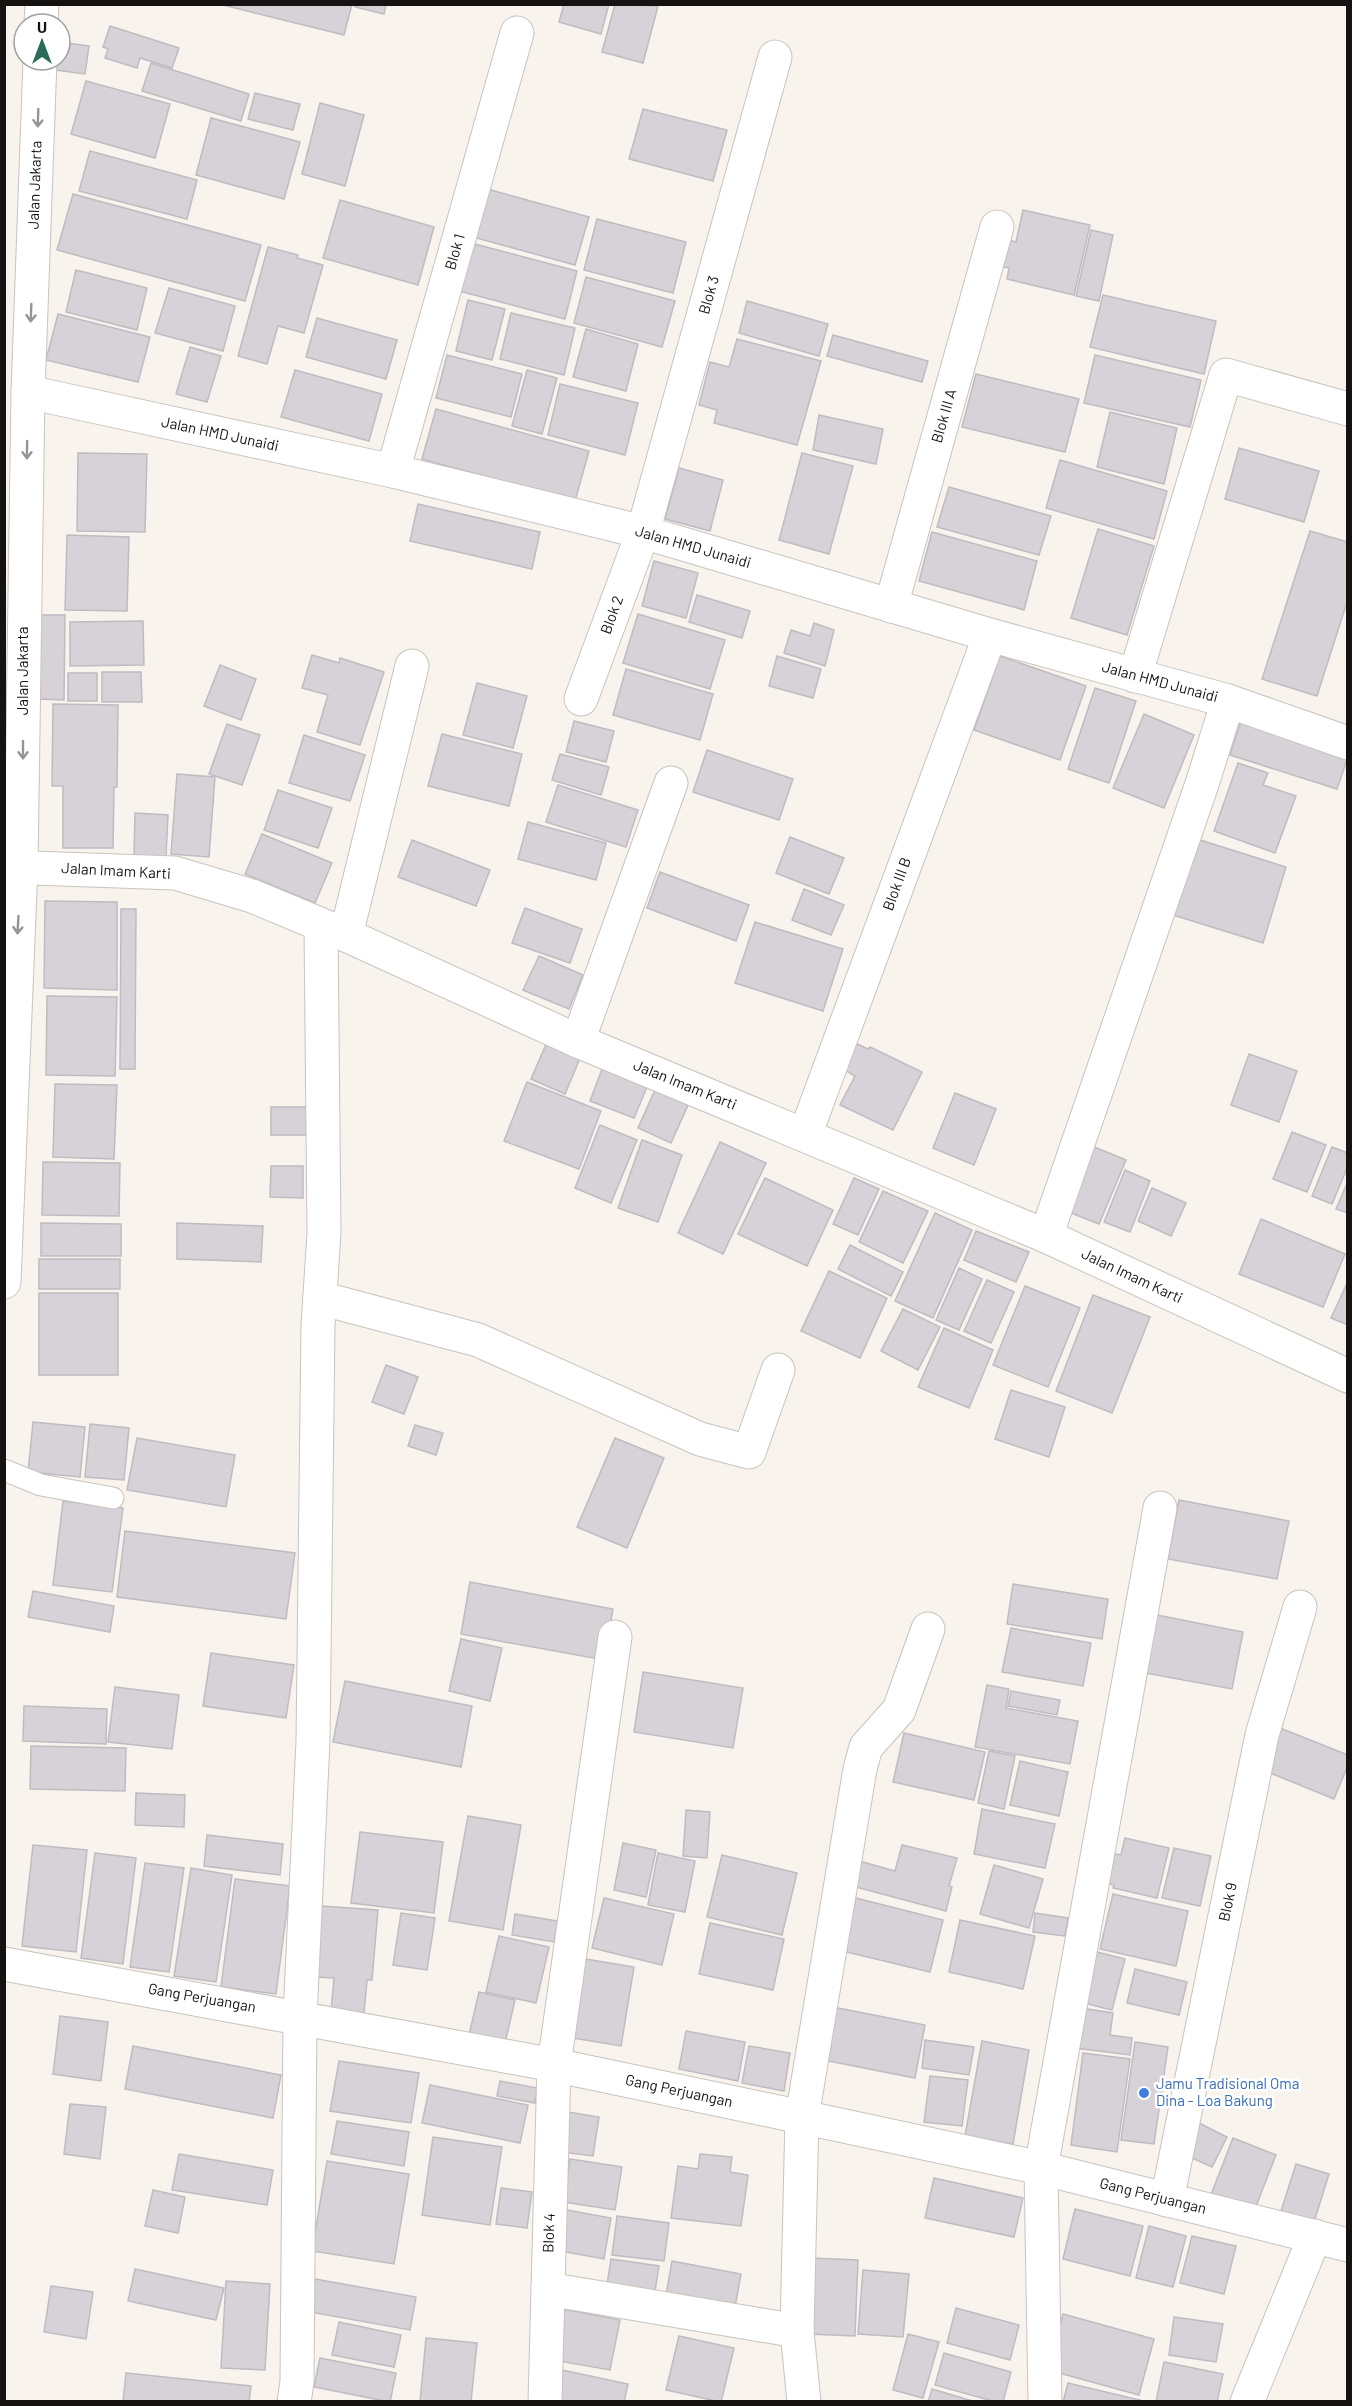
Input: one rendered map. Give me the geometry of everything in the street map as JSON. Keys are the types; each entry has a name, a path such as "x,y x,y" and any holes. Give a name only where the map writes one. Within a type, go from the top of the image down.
{"street":[{"name":"Blok 1","path":"393,471 517,33"},
{"name":"Blok 3","path":"643,532 775,57"},
{"name":"Jalan Jakarta","path":"4,1282 13,867 40,72"},
{"name":"Blok III A","path":"891,606 998,227"},
{"path":"1135,676 1226,375 1347,409"},
{"name":"Jalan HMD Junaidi","path":"28,392 393,471 643,532 990,635 1228,701 1347,743"},
{"name":"Blok 2","path":"581,699 643,532"},
{"name":"Blok III B","path":"805,1135 990,635"},
{"path":"294,2402 297,2382 300,2017 313,1741 320,1298 334,931 412,666"},
{"path":"1046,1236 1202,784 1228,701"},
{"path":"578,1041 671,783"},
{"name":"Jalan Imam Karti","path":"13,867 175,873 252,896 578,1041 1046,1236 1347,1376"},
{"path":"320,1298 478,1340 700,1439 749,1452 778,1370"},
{"path":"1045,2402 1041,2168 1160,1508"},
{"name":"Blok 9","path":"1167,2200 1262,1735 1300,1607"},
{"path":"804,2402 797,2331 802,2117 860,1769 866,1747 899,1710 928,1629"},
{"name":"Blok 4","path":"545,2402 554,2065 615,1637"},
{"name":"Gang Perjuangan","path":"4,1964 554,2065 1041,2168 1347,2245"},
{"path":"1247,2402 1315,2236"},
{"path":"548,2289 797,2331"}],"lane":[{"path":"4,1470 41,1485 113,1498"}],"building":[{"path":"219,4 352,4 344,35"},
{"path":"355,4 386,4 384,14 355,7"},
{"path":"564,4 609,4 601,34 559,22"},
{"path":"615,4 658,6 643,63 602,52"},
{"path":"110,26 179,48 172,68 140,58 137,68 105,58 108,49 103,47"},
{"path":"72,44 89,46 85,74 70,72"},
{"path":"151,63 249,94 241,121 142,91"},
{"path":"86,81 170,104 155,158 71,134"},
{"path":"255,93 300,104 293,130 248,119"},
{"path":"320,103 364,115 345,186 302,174"},
{"path":"643,109 727,130 713,181 629,159"},
{"path":"211,118 300,142 284,199 196,175"},
{"path":"90,151 197,180 187,219 79,191"},
{"path":"487,189 589,217 575,265 473,237"},
{"path":"73,194 261,245 245,301 57,250"},
{"path":"340,200 434,227 418,285 323,258"},
{"path":"1023,210 1090,225 1074,295 1007,279 1009,268 997,266 1004,239 1016,242"},
{"path":"597,219 686,242 673,293 584,270"},
{"path":"1091,230 1113,235 1099,301 1076,296"},
{"path":"467,242 577,271 565,319 455,290"},
{"path":"268,247 323,265 304,333 278,326 267,364 238,356"},
{"path":"76,270 147,288 137,330 66,312"},
{"path":"586,277 675,301 662,347 574,323"},
{"path":"169,288 235,306 223,351 155,333"},
{"path":"1103,295 1216,321 1204,374 1090,347"},
{"path":"468,300 505,309 492,360 456,351"},
{"path":"747,301 828,324 819,356 739,333"},
{"path":"511,313 575,328 564,375 500,359"},
{"path":"58,314 150,337 138,382 46,360"},
{"path":"317,318 397,340 386,379 306,357"},
{"path":"586,329 638,344 626,391 573,377"},
{"path":"833,335 928,361 922,382 827,356"},
{"path":"737,339 821,361 797,445 714,423 717,410 699,405 710,362 729,367"},
{"path":"190,347 221,356 207,402 176,394"},
{"path":"447,355 522,374 511,417 436,398"},
{"path":"1095,355 1201,380 1190,427 1084,403"},
{"path":"295,370 382,394 369,441 281,417"},
{"path":"527,370 557,378 542,434 512,426"},
{"path":"976,374 1079,399 1065,452 962,427"},
{"path":"560,384 638,403 625,455 548,435"},
{"path":"436,409 589,451 575,501 422,459"},
{"path":"1110,412 1177,428 1164,484 1097,467"},
{"path":"819,415 883,429 876,464 813,450"},
{"path":"1239,448 1319,471 1304,522 1225,499"},
{"path":"78,453 147,454 145,532 77,531"},
{"path":"802,453 853,466 829,554 779,540"},
{"path":"1060,460 1167,491 1154,539 1046,508"},
{"path":"679,468 723,480 710,531 665,519"},
{"path":"949,487 1051,516 1039,555 937,527"},
{"path":"418,504 540,532 532,569 410,541"},
{"path":"1098,529 1154,546 1127,635 1071,618"},
{"path":"1310,531 1348,542 1348,599 1317,696 1262,679"},
{"path":"932,532 1037,561 1024,610 919,581"},
{"path":"67,535 129,537 127,611 65,610"},
{"path":"654,561 698,573 686,618 642,606"},
{"path":"697,595 750,611 742,638 689,622"},
{"path":"638,614 725,640 710,689 623,663"},
{"path":"38,615 65,615 64,700 37,699"},
{"path":"143,621 144,665 70,666 70,622"},
{"path":"814,623 834,630 825,666 784,653 791,630 810,636"},
{"path":"312,655 339,663 340,658 384,672 360,745 317,732 328,695 302,688"},
{"path":"777,656 821,669 813,698 769,686"},
{"path":"1000,656 1086,686 1060,760 974,730"},
{"path":"220,665 256,679 241,720 204,706"},
{"path":"626,669 713,694 700,740 613,715"},
{"path":"102,672 141,672 142,702 102,702"},
{"path":"68,673 97,673 97,701 68,701"},
{"path":"477,683 527,696 513,748 463,735"},
{"path":"1095,688 1136,701 1109,783 1068,769"},
{"path":"53,704 118,705 117,787 114,787 113,848 63,848 63,786 52,786"},
{"path":"1144,714 1194,735 1164,808 1113,788"},
{"path":"1242,718 1348,757 1337,789 1230,755"},
{"path":"574,721 614,731 606,762 566,752"},
{"path":"227,724 260,735 242,785 209,774"},
{"path":"442,734 522,754 509,806 428,786"},
{"path":"304,735 365,755 350,801 289,783"},
{"path":"707,750 793,779 779,820 693,792"},
{"path":"560,754 609,767 601,795 552,780"},
{"path":"1238,763 1268,773 1263,785 1296,796 1275,853 1214,831"},
{"path":"177,774 215,777 209,857 171,854"},
{"path":"558,785 638,810 626,847 546,822"},
{"path":"278,790 332,808 318,848 264,830"},
{"path":"135,813 168,815 166,857 134,855"},
{"path":"528,822 606,843 596,880 518,859"},
{"path":"262,834 332,863 315,903 245,874"},
{"path":"790,837 844,858 829,894 776,873"},
{"path":"1197,839 1286,867 1263,943 1173,915"},
{"path":"412,840 490,870 476,906 398,877"},
{"path":"660,872 749,905 736,941 647,908"},
{"path":"804,889 844,905 831,935 792,920"},
{"path":"45,901 117,902 117,990 44,988"},
{"path":"525,908 582,929 570,963 512,943"},
{"path":"121,909 136,909 135,1069 120,1069"},
{"path":"755,922 843,949 823,1011 735,983"},
{"path":"539,956 583,975 569,1009 523,990"},
{"path":"47,996 117,997 115,1076 46,1075"},
{"path":"851,1041 868,1049 870,1047 922,1072 893,1130 840,1105 855,1076 839,1067"},
{"path":"547,1042 581,1056 565,1094 531,1079"},
{"path":"1249,1054 1297,1071 1279,1122 1231,1105"},
{"path":"602,1069 647,1087 634,1118 590,1101"},
{"path":"527,1082 601,1111 579,1169 504,1141"},
{"path":"55,1084 117,1085 114,1159 53,1157"},
{"path":"655,1090 688,1105 671,1143 638,1128"},
{"path":"955,1093 996,1109 974,1165 933,1148"},
{"path":"271,1107 307,1107 307,1135 271,1135"},
{"path":"600,1125 637,1140 611,1203 575,1188"},
{"path":"1292,1132 1326,1145 1307,1192 1273,1179"},
{"path":"642,1140 682,1155 658,1222 618,1208"},
{"path":"720,1142 766,1163 723,1254 678,1233"},
{"path":"1092,1146 1126,1160 1099,1224 1066,1211"},
{"path":"1332,1147 1348,1153 1348,1166 1332,1204 1312,1196"},
{"path":"43,1162 120,1163 119,1216 42,1215"},
{"path":"271,1166 303,1166 303,1198 270,1197"},
{"path":"1125,1170 1150,1181 1130,1232 1104,1222"},
{"path":"765,1178 833,1210 807,1266 738,1234"},
{"path":"854,1178 879,1189 858,1235 833,1224"},
{"path":"1348,1181 1348,1213 1336,1209"},
{"path":"1152,1188 1186,1203 1171,1236 1138,1221"},
{"path":"883,1191 928,1211 903,1263 859,1242"},
{"path":"935,1213 972,1230 933,1318 895,1301"},
{"path":"1261,1219 1345,1254 1323,1307 1239,1274"},
{"path":"41,1223 121,1224 121,1256 41,1256"},
{"path":"177,1223 263,1226 261,1262 177,1259"},
{"path":"976,1231 1029,1252 1016,1282 964,1260"},
{"path":"850,1245 903,1272 891,1296 838,1269"},
{"path":"39,1259 120,1259 120,1289 39,1289"},
{"path":"959,1268 982,1279 959,1330 936,1320"},
{"path":"829,1271 887,1298 860,1358 801,1331"},
{"path":"987,1280 1014,1292 991,1343 964,1331"},
{"path":"1348,1281 1348,1325 1331,1318"},
{"path":"1025,1286 1080,1308 1048,1387 993,1365"},
{"path":"39,1293 118,1293 118,1375 39,1375"},
{"path":"1093,1295 1150,1317 1112,1413 1056,1391"},
{"path":"903,1309 940,1327 918,1370 881,1351"},
{"path":"944,1328 993,1350 969,1408 918,1387"},
{"path":"386,1365 418,1377 404,1414 372,1402"},
{"path":"1011,1390 1065,1407 1049,1457 995,1439"},
{"path":"33,1422 85,1427 80,1477 28,1472"},
{"path":"90,1424 129,1428 124,1480 85,1477"},
{"path":"415,1425 443,1433 436,1455 408,1446"},
{"path":"137,1438 235,1455 226,1507 127,1490"},
{"path":"615,1438 664,1458 627,1548 577,1527"},
{"path":"1179,1500 1289,1521 1277,1579 1168,1559"},
{"path":"63,1501 123,1508 112,1592 53,1585"},
{"path":"125,1531 295,1553 286,1619 117,1597"},
{"path":"470,1582 613,1609 604,1660 461,1634"},
{"path":"1013,1584 1108,1599 1102,1639 1007,1624"},
{"path":"33,1591 114,1606 110,1632 28,1617"},
{"path":"1157,1615 1243,1632 1232,1689 1145,1673"},
{"path":"1011,1628 1091,1643 1083,1686 1002,1672"},
{"path":"461,1639 502,1648 490,1701 449,1691"},
{"path":"211,1653 294,1665 286,1718 203,1706"},
{"path":"643,1672 743,1688 733,1748 634,1732"},
{"path":"345,1681 472,1706 461,1767 333,1742"},
{"path":"987,1685 1009,1689 1006,1708 1078,1721 1070,1764 975,1747"},
{"path":"115,1687 179,1695 172,1749 108,1742"},
{"path":"1011,1691 1060,1700 1057,1715 1008,1706"},
{"path":"24,1706 107,1709 106,1744 23,1741"},
{"path":"1275,1726 1348,1755 1348,1765 1334,1799 1258,1768"},
{"path":"904,1733 985,1752 974,1800 893,1782"},
{"path":"31,1746 126,1748 125,1791 30,1789"},
{"path":"989,1751 1015,1756 1004,1809 978,1803"},
{"path":"1020,1761 1068,1772 1059,1816 1010,1805"},
{"path":"136,1793 185,1795 184,1827 135,1825"},
{"path":"982,1809 1055,1824 1045,1868 974,1854"},
{"path":"686,1810 710,1812 707,1858 683,1856"},
{"path":"468,1816 521,1825 503,1930 449,1921"},
{"path":"360,1832 443,1842 434,1913 351,1903"},
{"path":"207,1835 283,1844 280,1875 204,1866"},
{"path":"1125,1838 1169,1848 1157,1898 1113,1888 1114,1885 1097,1881 1104,1852 1121,1855"},
{"path":"623,1843 656,1850 646,1897 614,1890"},
{"path":"33,1845 87,1850 76,1952 22,1946"},
{"path":"902,1845 957,1858 949,1886 952,1887 946,1911 852,1886 859,1861 895,1871"},
{"path":"1174,1848 1211,1856 1200,1906 1162,1898"},
{"path":"95,1853 136,1858 123,1964 81,1958"},
{"path":"658,1853 695,1861 685,1912 648,1905"},
{"path":"722,1855 797,1873 782,1935 707,1917"},
{"path":"145,1863 184,1868 169,1972 130,1967"},
{"path":"994,1865 1043,1879 1029,1928 980,1914"},
{"path":"191,1868 232,1875 216,1982 174,1976"},
{"path":"235,1879 290,1886 276,1994 221,1987"},
{"path":"1113,1894 1188,1911 1176,1966 1100,1949"},
{"path":"848,1896 943,1920 930,1972 834,1949"},
{"path":"604,1898 674,1914 662,1965 592,1948"},
{"path":"321,1906 378,1910 372,1980 367,1980 364,2014 331,2012 334,1978 315,1977"},
{"path":"401,1913 435,1918 427,1970 393,1965"},
{"path":"1035,1913 1068,1918 1065,1936 1033,1932"},
{"path":"515,1914 558,1921 554,1942 512,1935"},
{"path":"960,1920 1035,1936 1023,1989 949,1972"},
{"path":"710,1923 784,1939 773,1990 699,1974"},
{"path":"499,1936 549,1947 536,2003 486,1992"},
{"path":"1093,1951 1125,1959 1112,2010 1080,2002"},
{"path":"586,1959 634,1967 621,2046 572,2038"},
{"path":"1135,1969 1187,1982 1179,2015 1127,2003"},
{"path":"479,1992 515,2000 505,2043 469,2035"},
{"path":"823,2005 925,2025 915,2078 813,2058"},
{"path":"1081,2008 1113,2013 1110,2035 1132,2038 1130,2055 1075,2048"},
{"path":"60,2016 108,2022 101,2081 53,2074"},
{"path":"686,2031 745,2042 738,2081 679,2069"},
{"path":"925,2040 974,2047 969,2075 922,2068"},
{"path":"982,2041 1029,2050 1013,2144 965,2136"},
{"name":"Jamu Tradisional Oma Dina - Loa Bakung","path":"1135,2042 1168,2047 1154,2144 1121,2140"},
{"path":"133,2046 281,2075 273,2118 125,2089"},
{"path":"749,2046 790,2053 784,2091 742,2083"},
{"path":"1083,2053 1130,2059 1117,2152 1071,2145"},
{"path":"339,2061 419,2073 411,2123 330,2111"},
{"path":"930,2076 968,2080 962,2126 924,2122"},
{"path":"500,2081 537,2088 535,2103 497,2096"},
{"path":"430,2085 528,2105 520,2143 422,2123"},
{"path":"70,2104 106,2107 100,2159 64,2154"},
{"path":"568,2112 599,2117 593,2156 562,2152"},
{"path":"337,2121 409,2132 404,2166 331,2154"},
{"path":"1199,2123 1227,2137 1212,2167 1183,2154"},
{"path":"433,2137 502,2147 490,2225 422,2215"},
{"path":"1233,2138 1276,2155 1253,2214 1210,2197"},
{"path":"179,2154 273,2170 267,2205 172,2190"},
{"path":"700,2154 732,2157 730,2172 748,2175 741,2226 671,2218 678,2166 698,2169"},
{"path":"570,2159 622,2167 615,2210 564,2202"},
{"path":"327,2161 409,2174 394,2264 312,2251"},
{"path":"1296,2164 1329,2174 1314,2222 1281,2211"},
{"path":"934,2178 1023,2198 1014,2237 925,2218"},
{"path":"501,2188 532,2192 527,2228 496,2224"},
{"path":"153,2190 185,2197 178,2233 145,2226"},
{"path":"1075,2209 1143,2226 1130,2276 1063,2259"},
{"path":"567,2210 611,2218 604,2259 560,2251"},
{"path":"617,2216 669,2223 664,2261 612,2255"},
{"path":"1149,2226 1186,2236 1173,2287 1136,2278"},
{"path":"1192,2236 1236,2246 1224,2294 1180,2283"},
{"path":"812,2258 858,2260 855,2336 808,2334"},
{"path":"611,2259 659,2266 654,2298 606,2291"},
{"path":"672,2261 741,2274 734,2313 665,2301"},
{"path":"135,2269 224,2288 216,2320 128,2301"},
{"path":"863,2270 909,2274 903,2337 858,2334"},
{"path":"315,2279 416,2297 410,2330 310,2312"},
{"path":"226,2281 270,2284 265,2370 221,2368"},
{"path":"51,2286 93,2292 86,2339 44,2332"},
{"path":"956,2308 1019,2325 1010,2360 947,2343"},
{"path":"563,2309 620,2320 610,2370 553,2360"},
{"path":"1063,2314 1154,2339 1139,2395 1048,2370"},
{"path":"1174,2317 1223,2324 1216,2362 1169,2355"},
{"path":"339,2322 401,2335 394,2367 332,2355"},
{"path":"908,2334 939,2342 923,2398 893,2390"},
{"path":"679,2336 734,2348 721,2402 666,2390"},
{"path":"426,2338 477,2343 471,2402 420,2402"},
{"path":"944,2353 1011,2372 1003,2402 935,2385"},
{"path":"320,2358 396,2373 390,2402 314,2387"},
{"path":"1164,2362 1223,2374 1217,2402 1156,2402"},
{"path":"562,2370 628,2384 624,2402 556,2402"},
{"path":"126,2373 251,2386 249,2402 123,2402"},
{"path":"1068,2383 1144,2401 1144,2402 1063,2402"},
{"path":"932,2389 976,2402 928,2402"}],"place":[{"name":"Jamu Tradisional Oma Dina - Loa Bakung","path":"1144,2093"}]}
